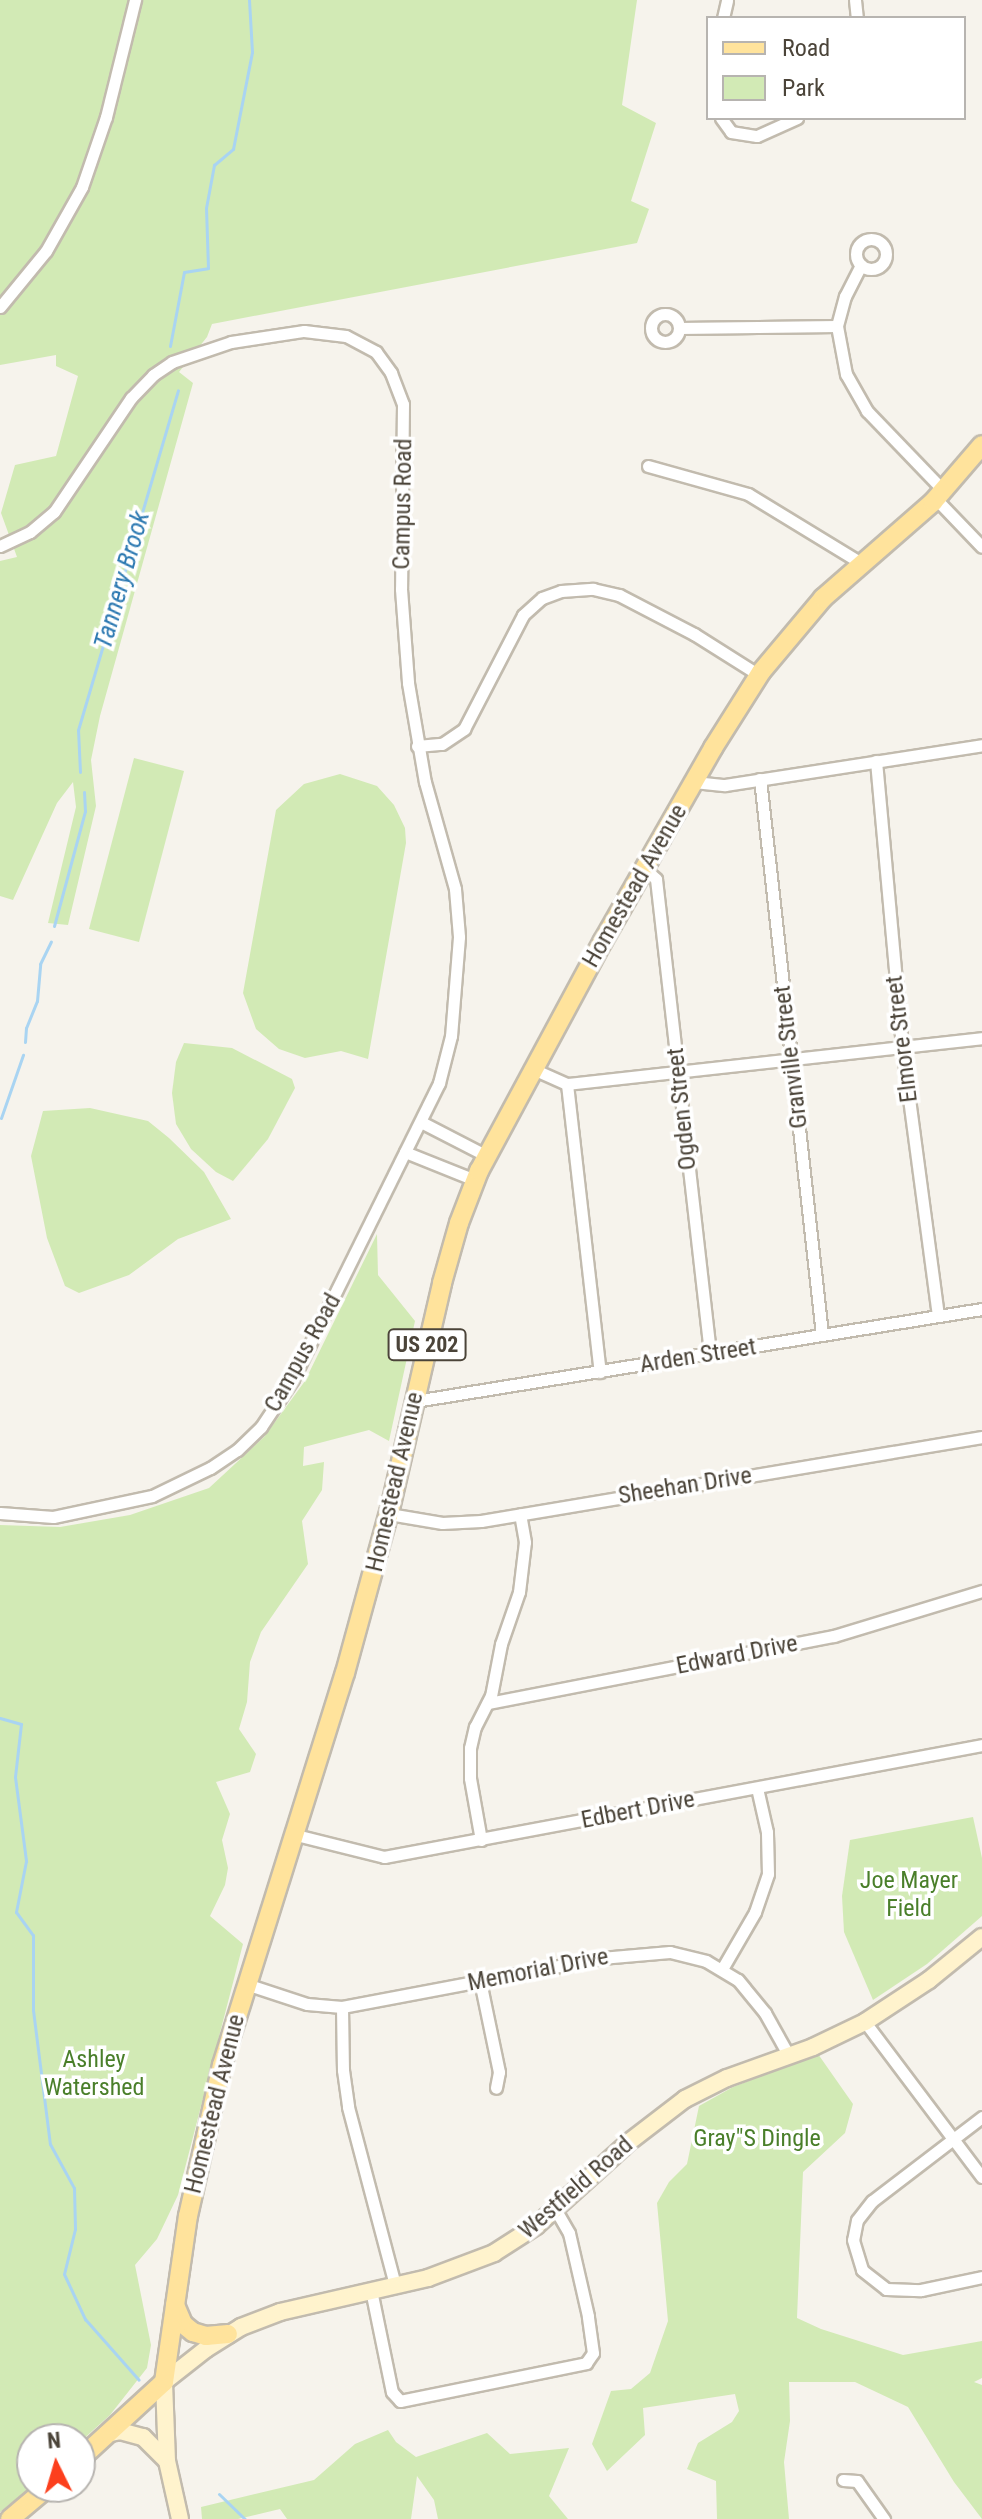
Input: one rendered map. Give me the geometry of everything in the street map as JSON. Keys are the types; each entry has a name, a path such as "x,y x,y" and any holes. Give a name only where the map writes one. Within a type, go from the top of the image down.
{"main road":[{"name":"Homestead Avenue","path":"180,2519 167,2461 164,2382 206,2133 246,1984 296,1835 389,1514 451,1251 475,1180 645,869 759,675 808,614 940,495 982,445"},
{"name":"Westfield Road","path":"96,2444 164,2382 228,2334 280,2312 395,2285 480,2260 520,2237 629,2142 685,2099 727,2078 789,2056 865,2022 929,1980 982,1938"},
{"path":"175,2305 183,2324 193,2332 206,2336 228,2334"},
{"path":"106,2434 120,2431 143,2437 167,2461"},
{"path":"10,2519 29,2503"}],"street":[{"path":"0,307 51,244 82,187 102,129 135,0"},
{"path":"722,120 731,132 757,136 793,120"},
{"path":"861,265 845,296 837,326 846,374 861,403 982,547"},
{"path":"679,328 837,326"},
{"name":"Campus Road","path":"0,546 30,532 54,512 131,398 153,375 172,362 214,346 279,333 326,332 356,340 383,360 403,404 402,619 417,746 455,889 459,937 448,1052 439,1083 293,1379 272,1413 249,1439 197,1476 144,1499 53,1517 0,1513"},
{"path":"648,466 748,494 787,514 861,563"},
{"path":"417,746 442,744 464,729 523,615 542,598 561,591 593,589 619,595 694,634 759,675"},
{"path":"694,782 725,785 982,745"},
{"name":"Elmore Street","path":"876,761 902,1046 938,1316"},
{"name":"Granville Street","path":"760,779 822,1334"},
{"name":"Ogden Street","path":"645,869 656,879 710,1354"},
{"path":"533,1069 567,1084 982,1038"},
{"path":"567,1084 600,1372"},
{"path":"421,1122 487,1156"},
{"path":"405,1152 475,1180"},
{"name":"Arden Street","path":"415,1401 982,1309"},
{"name":"Sheehan Drive","path":"389,1514 451,1523 982,1437"},
{"path":"481,1840 469,1753 475,1727 488,1703 521,1582 525,1542 520,1514"},
{"name":"Edward Drive","path":"488,1703 834,1636 982,1591"},
{"name":"Edbert Drive","path":"296,1835 384,1857 982,1745"},
{"path":"722,1969 755,1912 768,1874 767,1832 757,1788"},
{"name":"Memorial Drive","path":"246,1984 307,2004 342,2007 650,1951 689,1955 722,1969 738,1980 757,2001 789,2056"},
{"path":"480,1981 499,2072 496,2088"},
{"path":"342,2007 345,2092 395,2285"},
{"path":"865,2022 982,2177"},
{"path":"982,2117 865,2207 855,2226 854,2248 866,2276 891,2291 921,2290 982,2277"},
{"path":"371,2290 392,2392 400,2401 571,2369 592,2358 588,2316 569,2233 555,2209"},
{"path":"843,2480 857,2481 884,2519"}],"green space":[{"path":"0,0 637,0 622,105 656,123 631,201 649,209 637,243 212,324 207,337 179,372 193,383 100,716 91,760 96,806 68,925 48,923 76,807 73,782 57,803 13,900 0,896 0,561 17,557 1,513 15,465 56,456 78,376 56,366 56,355 0,365"},
{"path":"134,758 184,771 139,942 89,929"},
{"path":"340,774 377,786 394,805 405,828 406,843 368,1059 341,1051 305,1058 279,1049 256,1029 243,993 276,810 304,784"},
{"path":"184,1043 232,1048 292,1079 295,1088 268,1139 233,1181 216,1172 191,1149 176,1124 172,1093 176,1062"},
{"path":"90,1108 148,1121 204,1172 231,1219 178,1239 129,1275 79,1293 65,1286 47,1238 31,1156 43,1111"},
{"name":"Ashley Watershed","path":"377,1234 378,1275 415,1321 389,1441 369,1430 304,1447 303,1466 324,1462 322,1490 302,1521 308,1564 261,1632 250,1662 247,1702 239,1729 256,1754 250,1772 216,1782 230,1814 222,1840 228,1868 225,1885 210,1916 243,1944 178,2195 157,2239 135,2265 151,2345 147,2368 110,2415 96,2428 96,2423 16,2423 16,2499 0,2512 0,1525 60,1527 130,1515 209,1488 264,1437 305,1381"},
{"name":"Joe Mayer Field","path":"973,1817 982,1858 982,1916 927,1964 873,2000 844,1932 842,1896 850,1840"},
{"name":"Gray\"S Dingle","path":"818,2054 853,2104 845,2133 803,2172 797,2318 821,2329 903,2355 982,2341 982,2378 974,2382 982,2385 982,2519 954,2482 908,2407 855,2382 789,2382 790,2421 784,2462 789,2519 717,2519 716,2481 687,2469 698,2443 732,2422 739,2411 735,2394 643,2408 645,2435 607,2471 592,2444 611,2391 631,2389 650,2373 668,2321 657,2203 669,2182 687,2164 699,2106 733,2087"},
{"path":"388,2430 396,2442 416,2457 487,2433 510,2454 569,2448 549,2496 568,2519 438,2519 434,2500 417,2476 411,2519 287,2519 280,2509 238,2519 202,2519 201,2507 314,2480 355,2444"}],"waterway":[{"name":"Tannery Brook","path":"170,346 184,272 208,268 206,208 214,165 233,149 252,52 249,0"},
{"name":"Tannery Brook","path":"80,772 78,730 178,390"},
{"name":"Tannery Brook","path":"54,926 85,811 84,792"},
{"name":"Tannery Brook","path":"25,1042 26,1028 37,1001 40,964 51,941"},
{"name":"Tannery Brook","path":"1,1118 23,1055"},
{"name":"Tannery Brook","path":"0,1718 21,1724 15,1777 26,1861 16,1912 33,1935 33,2010 50,2144 74,2188 75,2229 64,2274 85,2319 139,2380"},
{"name":"Tannery Brook","path":"219,2494 245,2519"}]}
